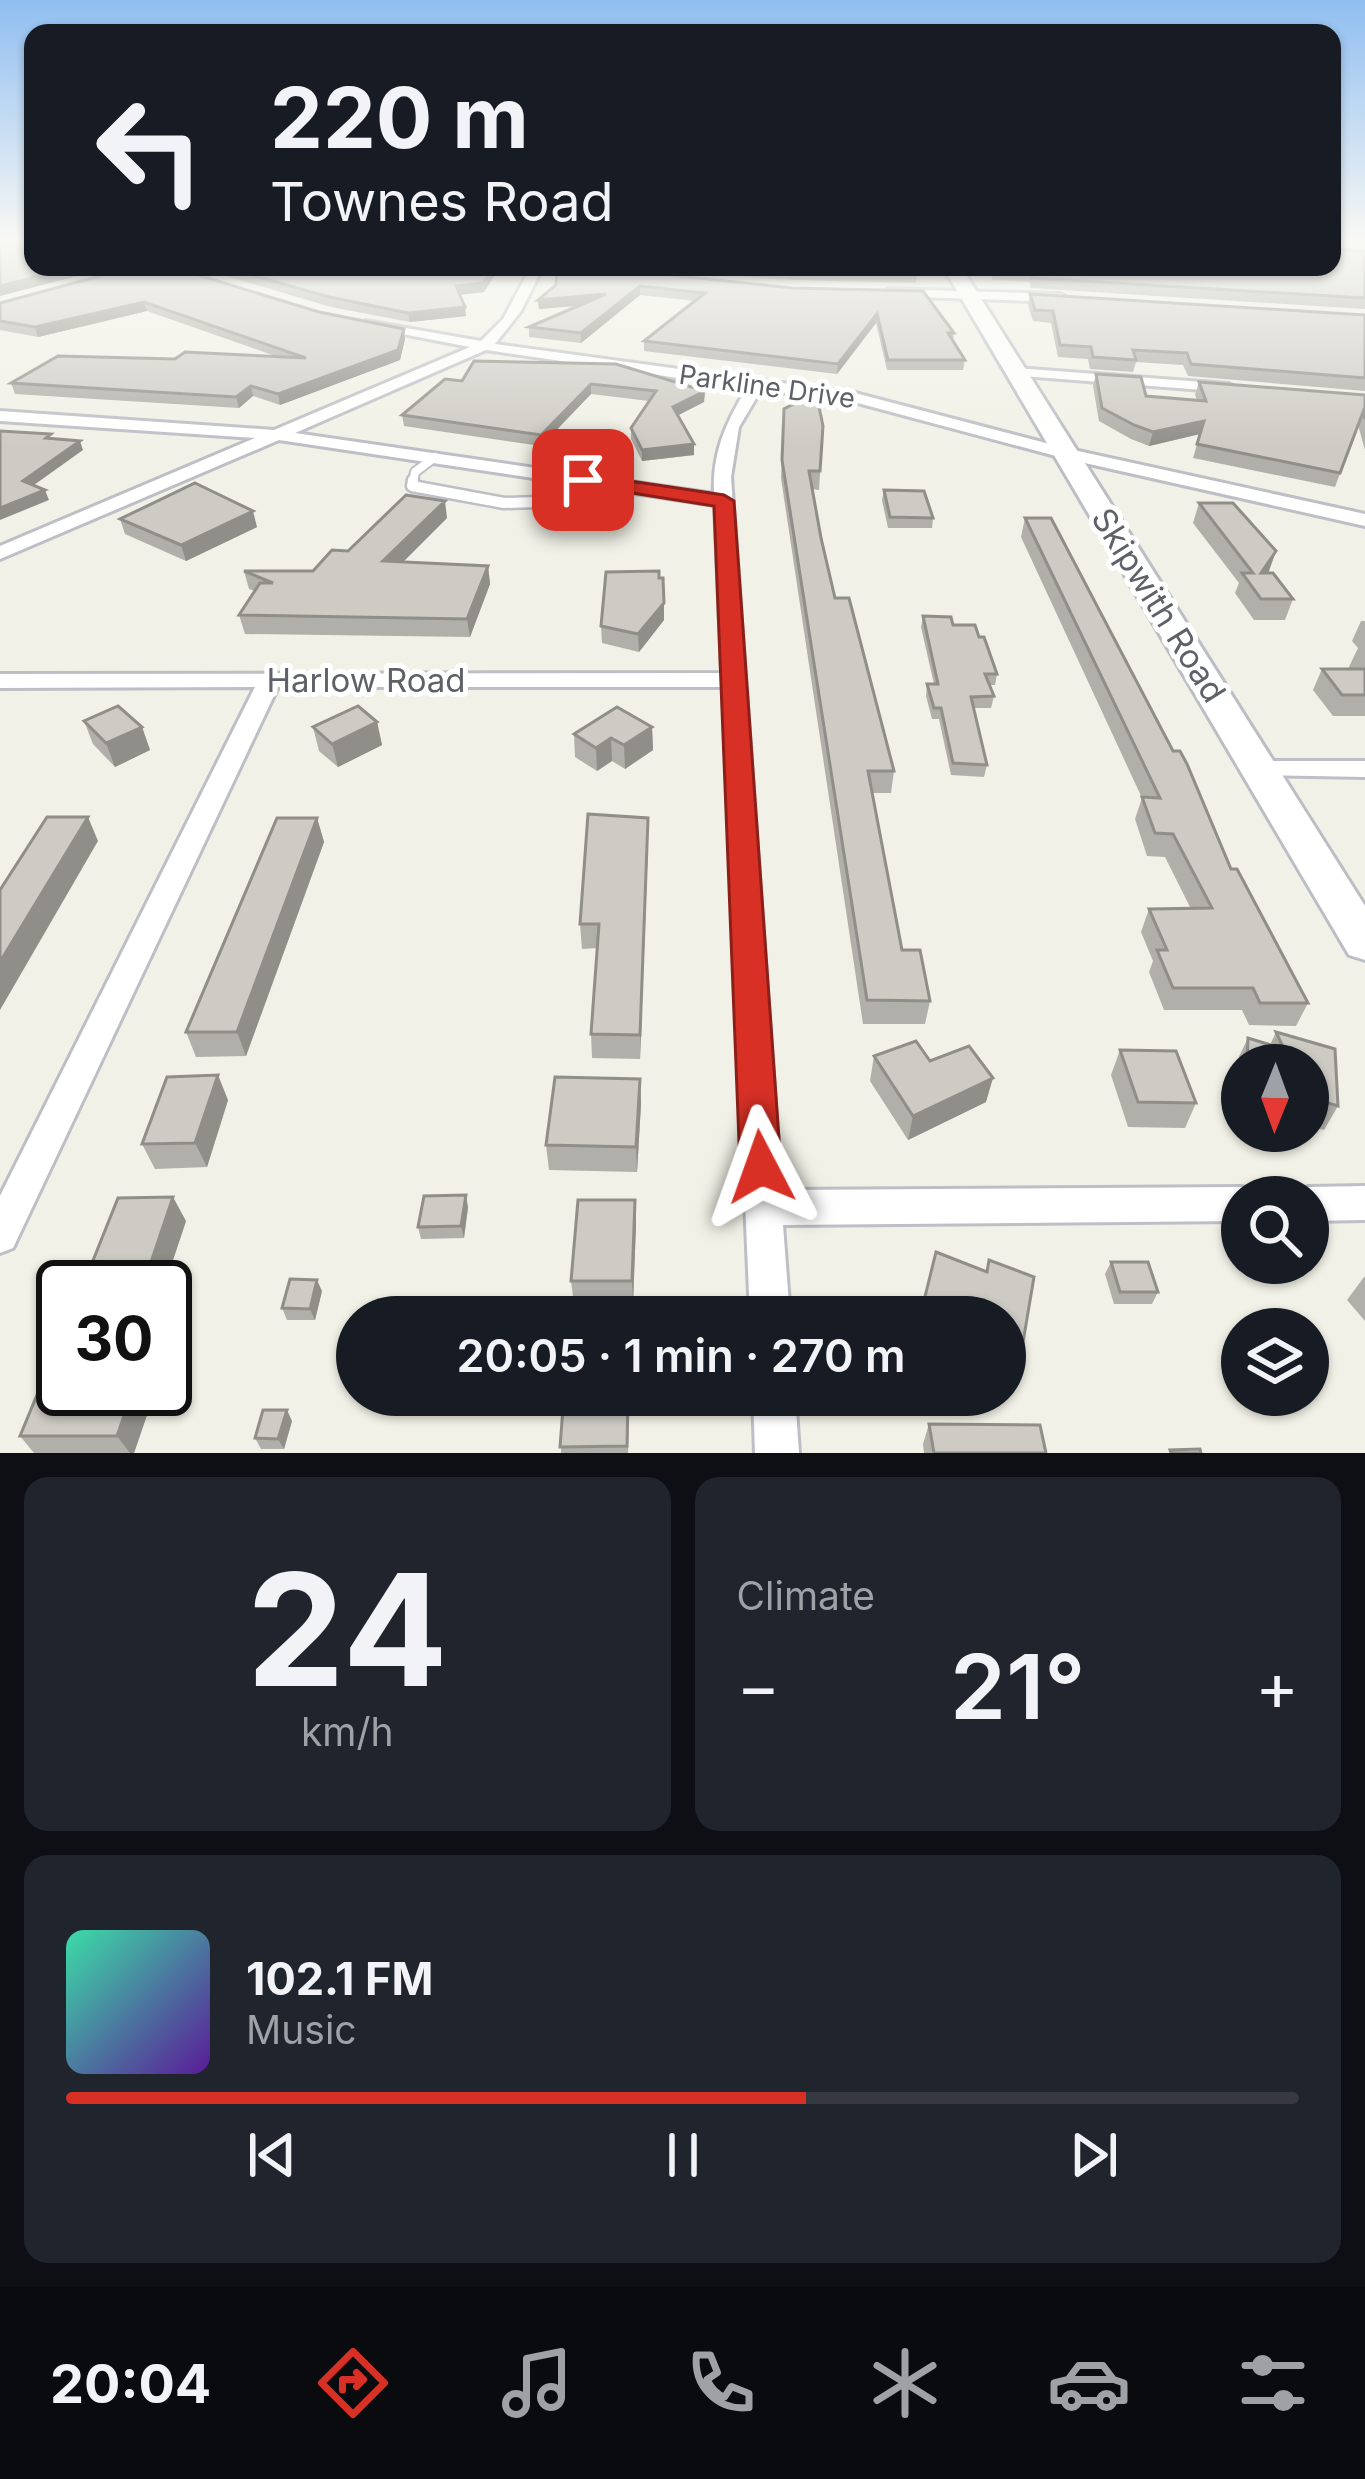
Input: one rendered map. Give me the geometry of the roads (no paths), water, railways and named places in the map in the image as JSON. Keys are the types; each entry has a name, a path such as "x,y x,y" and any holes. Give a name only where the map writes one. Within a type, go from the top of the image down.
{"main road":[{"name":"Skipwith Road","path":"979,311 1365,943"}],"street":[{"path":"0,553 482,346 505,326 513,311"},
{"name":"Parkline Drive","path":"347,319 482,346 892,406 1066,454 1365,520"},
{"path":"1016,372 1251,390"},
{"path":"757,384 731,427 724,501 769,1296"},
{"path":"0,416 279,435 724,501"},
{"path":"0,1235 270,680"},
{"name":"Harlow Road","path":"0,681 733,680"},
{"path":"1261,769 1365,769"},
{"path":"1329,1204 1365,1203"},
{"path":"764,1208 1221,1204"},
{"path":"775,1416 777,1453"}],"lane":[{"path":"435,457 415,472 412,486 504,502 539,502 583,480"}]}
